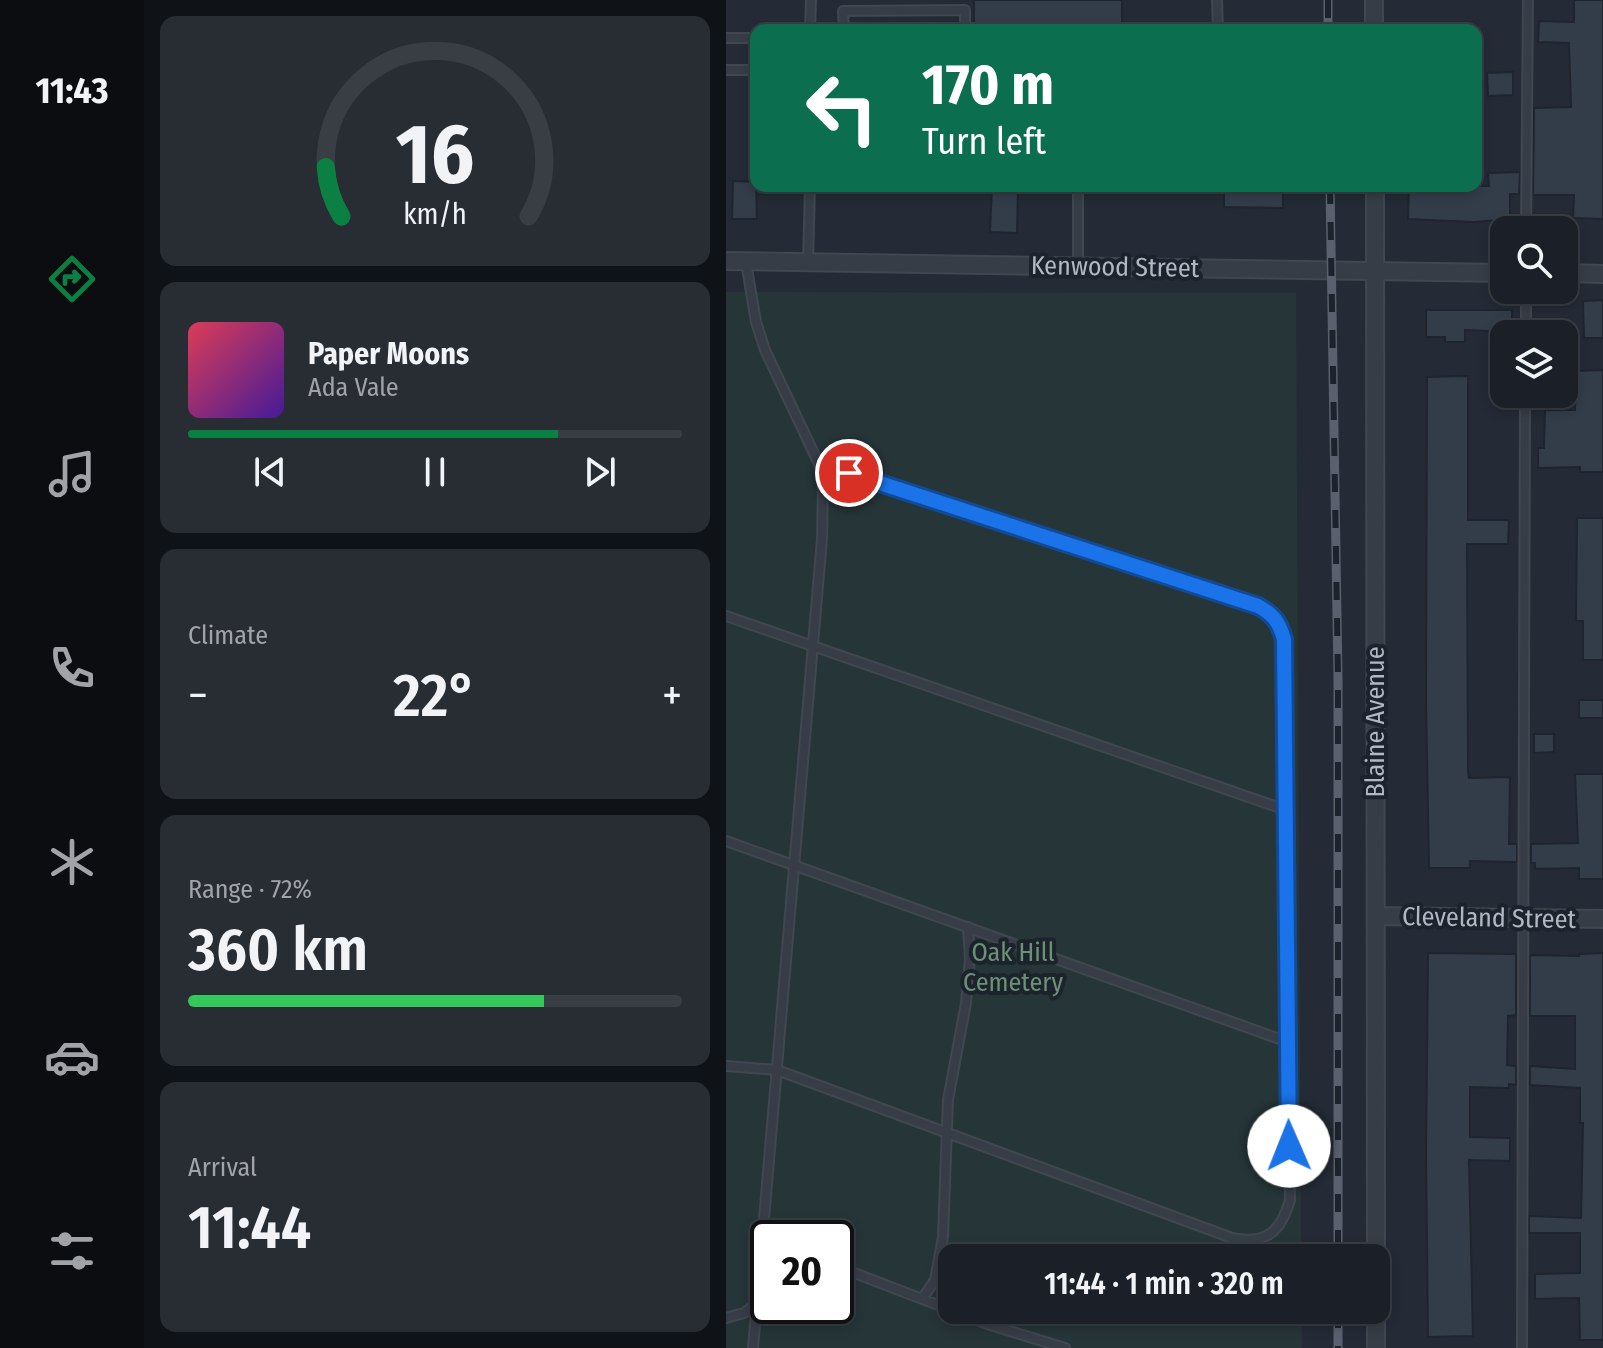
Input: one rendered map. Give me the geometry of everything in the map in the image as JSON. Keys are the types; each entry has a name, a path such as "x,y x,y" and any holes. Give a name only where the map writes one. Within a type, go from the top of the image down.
{"street":[{"path":"1374,0 1374,24"},
{"name":"Blaine Avenue","path":"1375,192 1376,1244"},
{"name":"Kenwood Street","path":"726,261 1490,273"},
{"path":"1578,273 1603,274"},
{"name":"Cleveland Street","path":"1376,916 1603,919"},
{"path":"1376,1324 1376,1348"}],"lane":[{"path":"810,24 811,0"},
{"path":"1217,0 1218,24"},
{"path":"1526,216 1528,0"},
{"path":"844,24 843,11 950,10 965,10 965,24"},
{"path":"726,38 750,38"},
{"path":"726,70 750,70"},
{"path":"808,263 810,192"},
{"path":"1078,192 1078,266"},
{"path":"746,261 756,322 765,350 819,464 823,481 813,645 767,1220"},
{"path":"1522,1348 1525,408"},
{"path":"726,1066 777,1070 1232,1238 1246,1241 1275,1231 1284,1219 1290,1200 1284,639 1279,622 1258,606 819,464"},
{"path":"726,616 1286,810"},
{"path":"726,841 1288,1042"},
{"path":"922,1299 935,1280 943,1237 948,1100 966,1003 970,958 968,927"},
{"path":"854,1273 990,1325 1065,1348"},
{"path":"726,1318 750,1308"},
{"path":"753,1348 755,1324"}],"green space":[{"name":"Oak Hill Cemetery","path":"726,292 1296,293 1301,1244 938,1244 938,1324 1302,1324 1302,1348 726,1348"}],"building":[{"path":"974,0 1122,0 1122,24 974,24"},
{"path":"1574,0 1603,0 1603,219 1573,216 1574,195 1533,195 1534,108 1571,107 1569,43 1538,42 1539,21 1574,22"},
{"path":"1513,72 1513,95 1488,96 1487,73"},
{"path":"1520,172 1519,194 1510,194 1510,216 1490,216 1490,221 1474,222 1408,219 1409,192 1482,192 1482,186 1489,186 1488,173"},
{"path":"733,181 750,182 750,192 756,192 757,219 732,219"},
{"path":"992,192 1018,192 1017,233 990,232"},
{"path":"1224,192 1283,192 1283,208 1224,207"},
{"path":"1603,300 1603,338 1584,338 1583,301"},
{"path":"1426,310 1512,310 1512,320 1490,320 1490,331 1465,330 1465,342 1445,342 1445,337 1426,337"},
{"path":"1603,370 1603,472 1580,472 1580,467 1538,468 1538,448 1544,448 1545,410 1578,408 1578,371"},
{"path":"1468,376 1468,520 1509,520 1508,544 1467,544 1468,772 1469,778 1510,777 1509,844 1517,844 1517,862 1470,861 1470,868 1429,868 1427,377"},
{"path":"1577,518 1603,518 1603,660 1583,660 1583,621 1576,621"},
{"path":"1579,700 1603,700 1603,718 1579,718"},
{"path":"1534,734 1554,734 1554,752 1534,753"},
{"path":"1575,774 1603,774 1603,879 1579,879 1579,868 1535,869 1535,863 1531,863 1531,844 1578,843"},
{"path":"1428,953 1516,954 1516,1015 1508,1016 1507,1065 1516,1066 1516,1085 1509,1084 1509,1088 1470,1087 1470,1137 1510,1138 1510,1161 1469,1160 1473,1336 1428,1337"},
{"path":"1603,953 1603,1340 1580,1340 1579,1298 1535,1299 1535,1274 1580,1273 1580,1233 1529,1233 1529,1216 1581,1218 1583,1123 1580,1123 1580,1088 1530,1085 1530,1066 1575,1069 1575,1016 1530,1016 1530,955"}],"railway":[{"path":"1328,0 1328,24"},
{"path":"1330,192 1338,677 1338,1244"},
{"path":"1338,1324 1338,1348"}],"route":[{"path":"849,473 1258,606 1279,622 1284,639 1289,1146"}]}
